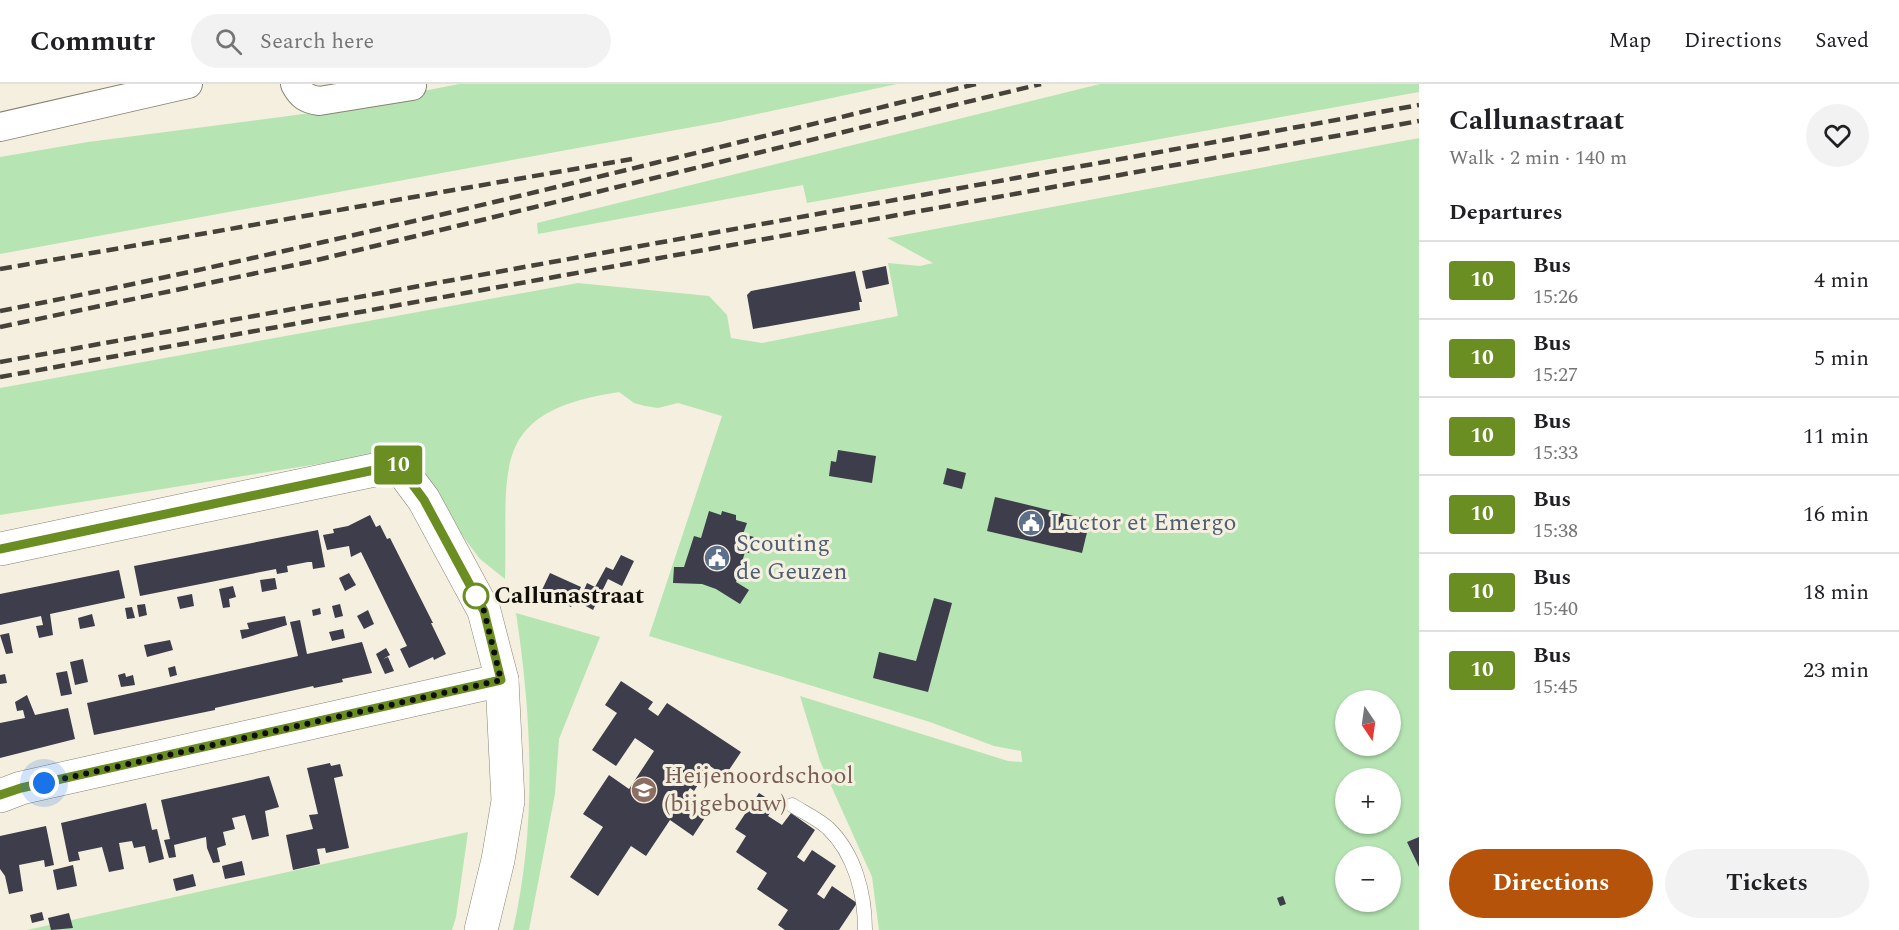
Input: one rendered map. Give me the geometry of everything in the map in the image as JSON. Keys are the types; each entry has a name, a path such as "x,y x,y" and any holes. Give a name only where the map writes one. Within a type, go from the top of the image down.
{"street":[{"path":"0,127 188,84"},
{"path":"296,84 300,94 308,99 319,101 416,85"},
{"path":"0,549 398,465 424,500 484,611 501,680 508,801 498,860 481,930"},
{"path":"0,795 21,788 501,680"}],"lane":[{"path":"792,805 827,827 850,858 859,882 865,930"}],"green space":[{"path":"459,84 897,84 720,122 0,254 0,157 88,142 311,113"},
{"path":"1100,84 1419,84 1419,92 807,203 803,185 538,234 537,223"},
{"path":"1419,138 1419,930 879,930 872,877 820,761 800,696 1008,761 1022,762 1021,751 994,746 930,722 649,636 722,416 678,403 658,408 645,406 634,403 619,392 576,401 546,414 526,431 514,451 508,476 505,579 480,559 412,469 387,453 0,515 0,388 578,283 709,296 727,315 731,338 762,343 898,316 888,263 920,266 933,263 887,238"},
{"path":"516,613 600,637 559,739 555,794 529,930 513,930 526,851 530,772 526,692"},
{"path":"468,832 456,917 452,930 27,930"}],"building":[{"path":"886,266 889,284 866,289 862,271"},
{"path":"855,271 862,302 859,302 860,310 753,329 747,295 751,291"},
{"path":"838,450 876,456 872,483 829,476 831,461 836,462"},
{"path":"947,468 966,473 962,489 943,484"},
{"path":"995,497 1090,520 1082,553 987,531"},
{"path":"709,511 721,515 722,511 736,515 736,520 747,523 743,534 754,537 749,553 745,552 736,582 749,590 740,604 716,589 702,584 673,583 674,567 684,567 694,536 701,538"},
{"path":"370,515 376,527 380,525 387,539 390,538 433,623 431,623 446,654 434,660 433,657 409,668 400,649 407,646 361,552 351,557 349,546 327,550 323,535 334,533 333,529 348,526"},
{"path":"318,530 325,567 313,569 312,562 308,562 287,566 288,572 277,574 276,569 140,596 134,566"},
{"path":"621,555 634,561 622,586 608,579 593,610 575,600 571,607 541,592 550,573 581,587 577,595 581,597 587,583 595,587 606,567 613,570"},
{"path":"119,570 125,598 50,614 53,635 39,638 36,626 43,625 41,616 0,625 0,594"},
{"path":"349,573 356,585 345,591 339,578"},
{"path":"275,578 277,589 262,592 260,580"},
{"path":"233,586 236,597 229,599 230,607 223,608 219,589"},
{"path":"192,594 194,606 180,609 177,597"},
{"path":"934,598 952,603 928,692 873,678 879,652 916,661"},
{"path":"145,604 147,615 139,617 137,605"},
{"path":"340,604 343,616 335,618 332,606"},
{"path":"132,607 135,618 127,619 125,608"},
{"path":"320,608 321,614 313,616 312,610"},
{"path":"368,610 374,624 364,629 357,616"},
{"path":"92,614 95,626 80,629 78,618"},
{"path":"285,616 287,625 242,639 240,630 249,629 247,623"},
{"path":"300,620 307,654 362,642 372,673 342,679 343,682 314,688 313,686 215,708 215,710 94,735 87,703 298,656 290,622"},
{"path":"343,629 345,638 332,641 329,632"},
{"path":"9,633 13,653 6,654 0,635"},
{"path":"170,640 173,650 147,657 144,645"},
{"path":"386,648 390,655 383,659 388,657 394,671 385,674 376,654"},
{"path":"83,659 88,682 75,685 70,662"},
{"path":"175,666 177,675 170,677 168,668"},
{"path":"67,671 72,694 61,696 56,673"},
{"path":"125,673 126,677 133,675 135,685 121,687 118,675"},
{"path":"5,674 7,683 0,684 0,675"},
{"name":"Heijenoordschool (bijgebouw)","path":"621,681 653,702 648,709 658,716 667,703 741,752 725,776 710,766 694,791 690,788 686,794 710,810 693,836 670,820 646,856 631,846 598,896 570,877 603,827 583,814 609,775 629,789 654,751 635,738 616,766 592,750 617,713 605,705"},
{"path":"27,695 35,715 68,708 75,739 0,758 0,723 25,718 23,710 17,711 15,702"},
{"path":"330,763 331,766 340,764 343,776 334,778 349,848 326,853 325,848 317,849 320,864 293,870 286,835 313,829 309,815 318,814 307,768"},
{"path":"269,776 279,807 265,811 269,836 252,840 245,815 232,818 235,829 223,832 226,845 217,848 220,862 213,863 207,848 206,837 174,845 176,857 169,858 164,840 170,839 161,800"},
{"path":"759,793 776,804 768,816 782,825 791,813 815,830 797,857 804,862 812,850 836,866 817,894 824,899 832,886 857,903 839,930 785,930 778,925 788,910 757,889 767,873 736,852 746,836 735,829"},
{"path":"146,803 152,830 157,829 164,859 149,863 145,846 134,848 132,841 119,843 124,869 109,872 102,847 78,852 80,860 69,862 61,823"},
{"path":"46,826 54,865 45,867 44,860 19,865 23,891 9,894 5,876 0,869 0,836"},
{"path":"1419,837 1419,867 1407,842"},
{"path":"242,861 245,875 225,879 222,866"},
{"path":"73,865 77,886 57,890 53,870"},
{"path":"193,874 196,886 176,891 173,879"},
{"path":"1283,896 1286,904 1280,906 1277,898"},
{"path":"42,912 44,920 32,923 30,915"},
{"path":"69,913 73,928 51,930 48,918"}],"railway":[{"path":"0,311 368,232 976,84"},
{"path":"0,327 309,262 1041,84"},
{"path":"0,362 1419,105"},
{"path":"0,377 1419,121"},
{"path":"0,269 632,159"}],"bus line":[{"name":"10","path":"0,549 398,465 424,500 484,611 501,680 21,788 0,795"}],"place":[{"name":"Luctor et Emergo","path":"1031,523"},
{"name":"Scouting de Geuzen","path":"717,558"},
{"name":"Callunastraat","path":"476,596"},
{"name":"Heijenoordschool (bijgebouw)","path":"644,790"}],"route":[{"path":"44,783 501,680 484,611 474,592 476,596"}]}
